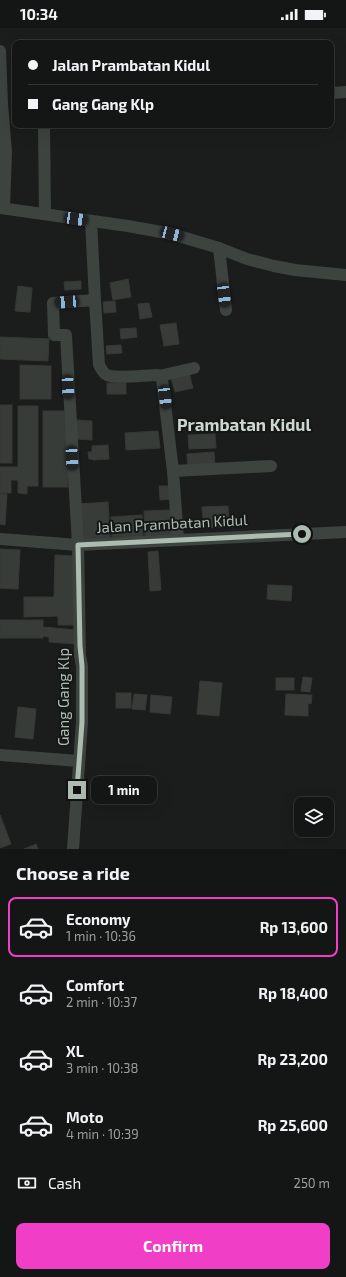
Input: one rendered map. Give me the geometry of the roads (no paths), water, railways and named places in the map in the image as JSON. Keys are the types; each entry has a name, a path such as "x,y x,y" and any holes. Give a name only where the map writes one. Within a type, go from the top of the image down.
{"street":[{"path":"0,51 6,152 2,208 172,234 218,248 247,259 274,266 295,270 346,275"},
{"path":"334,93 346,92"},
{"path":"44,128 45,214"},
{"path":"91,221 99,365 103,372 106,375 114,376 159,376 194,368"},
{"path":"218,248 226,310"},
{"name":"Gang Gang Klp","path":"73,849 80,761 82,666 80,651 78,545 66,335 54,335 53,302 95,300"},
{"path":"159,376 163,383 173,471 178,539"},
{"path":"173,471 271,466"},
{"name":"Jalan Prambatan Kidul","path":"0,539 78,545 346,532"},
{"path":"0,755 80,761"}],"district":[{"name":"Prambatan Kidul","path":"244,425"}]}
